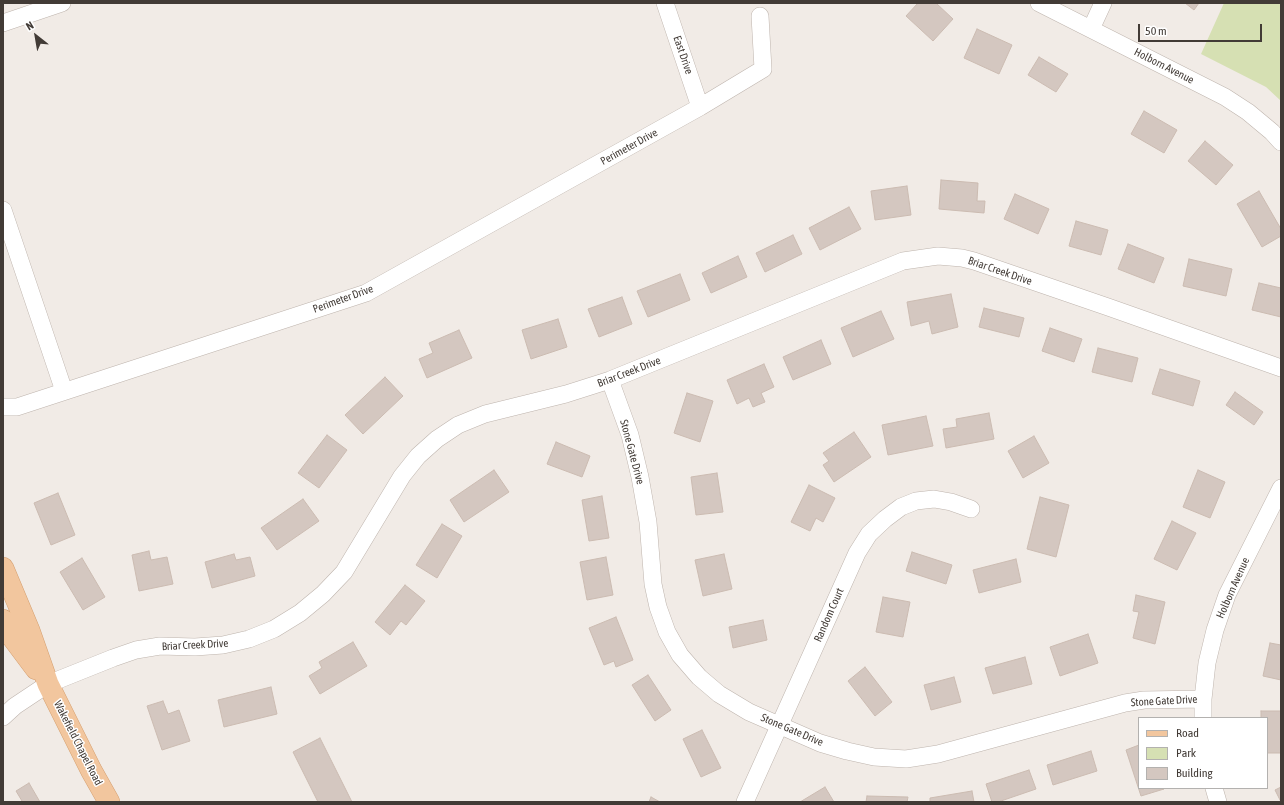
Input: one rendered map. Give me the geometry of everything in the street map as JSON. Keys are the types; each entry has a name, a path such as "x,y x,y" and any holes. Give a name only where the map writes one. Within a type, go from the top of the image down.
{"main road":[{"name":"Wakefield Chapel Road","path":"3,568 29,630 48,684 91,770 109,802"},
{"name":"Wakefield Chapel Road","path":"3,620 12,637 48,684"}],"street":[{"path":"3,23 62,3"},
{"name":"East Drive","path":"665,3 700,107"},
{"name":"Holborn Avenue","path":"1039,3 1225,97 1248,112 1272,132 1281,142"},
{"path":"1091,29 1104,3"},
{"name":"Perimeter Drive","path":"3,407 16,407 366,292 700,107 763,69 760,16"},
{"path":"3,210 64,391"},
{"name":"Briar Creek Drive","path":"3,717 15,706 48,684 136,650 160,646 196,647 223,645 249,639 274,629 300,613 324,594 344,572 402,476 418,456 437,439 458,425 485,414 566,394 610,380 892,264 938,256 962,258 974,261 1281,368"},
{"name":"Stone Gate Drive","path":"610,380 630,435 640,477 648,522 653,584 658,607 667,632 680,655 704,681 719,694 749,712 820,743 874,757 906,759 938,754 1125,703 1144,700 1203,698"},
{"name":"Holborn Avenue","path":"1203,717 1206,663 1215,630 1227,595 1281,488"},
{"name":"Random Court","path":"745,802 857,553 869,534 885,518 916,501 934,499 971,509"},
{"path":"1214,789 1218,802"}],"green space":[{"path":"1224,3 1281,3 1281,101 1266,87 1201,54"}],"building":[{"path":"918,3 936,3 953,19 933,41 906,16"},
{"path":"1185,3 1199,3 1194,10"},
{"path":"977,29 1012,45 999,74 964,58"},
{"path":"1039,57 1068,74 1056,92 1028,75"},
{"path":"1144,111 1177,130 1164,153 1131,134"},
{"path":"1205,141 1233,165 1216,185 1188,161"},
{"path":"941,180 978,183 977,201 985,201 984,213 939,209"},
{"path":"907,186 911,215 875,220 871,191"},
{"path":"1259,191 1281,229 1281,236 1262,247 1237,204"},
{"path":"1015,194 1049,209 1038,234 1004,219"},
{"path":"849,207 861,229 820,250 809,228"},
{"path":"1076,221 1108,230 1101,255 1069,246"},
{"path":"793,235 802,254 765,272 756,253"},
{"path":"1128,244 1164,258 1154,283 1118,269"},
{"path":"738,256 747,277 711,293 702,273"},
{"path":"1189,259 1232,269 1226,296 1183,286"},
{"path":"680,274 690,300 648,317 637,291"},
{"path":"1259,283 1281,288 1281,317 1252,310"},
{"path":"951,294 958,327 932,334 929,321 911,326 907,302"},
{"path":"622,297 632,324 599,337 588,309"},
{"path":"984,308 1024,318 1019,337 979,327"},
{"path":"881,311 894,339 853,357 841,328"},
{"path":"558,319 567,347 531,359 522,330"},
{"path":"1050,328 1082,339 1074,362 1042,351"},
{"path":"459,330 472,358 427,378 419,359 433,353 429,343"},
{"path":"821,340 831,364 793,380 783,357"},
{"path":"1098,348 1138,358 1132,382 1092,372"},
{"path":"764,364 774,387 761,393 765,402 753,407 749,398 737,404 727,380"},
{"path":"1160,369 1200,381 1193,406 1152,394"},
{"path":"385,377 403,396 363,434 345,415"},
{"path":"1235,392 1263,412 1254,425 1226,405"},
{"path":"687,393 713,401 700,442 674,433"},
{"path":"989,413 994,439 946,448 943,429 957,427 956,419"},
{"path":"926,416 933,446 888,455 882,425"},
{"path":"854,432 871,457 834,482 823,465 829,461 823,453"},
{"path":"327,435 347,450 319,488 298,473"},
{"path":"1034,436 1049,463 1023,478 1008,451"},
{"path":"556,442 590,456 582,477 547,464"},
{"path":"494,470 509,492 464,522 450,500"},
{"path":"1198,470 1225,482 1210,518 1183,507"},
{"path":"717,473 723,512 696,515 691,477"},
{"path":"809,485 835,498 823,522 816,518 810,531 791,522"},
{"path":"58,493 75,535 51,545 34,503"},
{"path":"602,496 609,538 589,541 582,500"},
{"path":"1040,497 1069,505 1056,557 1027,549"},
{"path":"303,499 319,521 277,550 261,528"},
{"path":"1172,521 1196,533 1177,570 1154,559"},
{"path":"442,524 462,536 437,578 416,565"},
{"path":"149,551 151,560 167,557 173,584 139,591 132,555"},
{"path":"912,552 952,565 946,584 906,571"},
{"path":"234,554 236,560 250,557 255,576 212,588 205,562"},
{"path":"724,554 732,589 703,596 695,560"},
{"path":"606,557 613,595 587,600 580,562"},
{"path":"82,558 105,597 83,610 60,572"},
{"path":"1016,559 1021,582 979,593 973,570"},
{"path":"405,585 425,601 406,625 401,621 390,635 375,622"},
{"path":"1136,595 1165,602 1155,644 1133,638 1139,612 1133,611"},
{"path":"883,597 910,602 903,637 876,632"},
{"path":"616,617 633,660 616,667 614,661 604,665 589,628"},
{"path":"763,620 767,640 733,648 729,627"},
{"path":"1088,634 1098,663 1060,676 1050,647"},
{"path":"353,642 367,666 320,694 309,676 322,668 319,662"},
{"path":"1270,643 1281,645 1281,680 1263,676"},
{"path":"1025,657 1032,684 993,694 985,668"},
{"path":"865,667 892,702 875,716 848,681"},
{"path":"648,675 671,710 655,721 632,685"},
{"path":"954,677 961,702 931,710 924,685"},
{"path":"271,687 277,714 224,727 218,700"},
{"path":"163,701 168,714 179,710 190,741 162,750 147,706"},
{"path":"1261,711 1281,711 1281,753 1268,753 1268,717 1261,717"},
{"path":"702,730 721,768 701,777 683,739"},
{"path":"320,738 352,802 318,802 293,752"},
{"path":"1138,745 1138,787 1126,750"},
{"path":"1091,751 1097,771 1053,785 1047,765"},
{"path":"1029,770 1036,789 998,802 992,802 986,784"},
{"path":"29,783 40,802 20,802 22,801 16,791"},
{"path":"825,787 834,802 800,802"},
{"path":"1281,787 1281,802 1275,790"},
{"path":"1139,789 1164,789 1141,796"},
{"path":"972,791 974,802 930,802 930,798"},
{"path":"867,796 908,797 907,802 866,802"},
{"path":"651,797 660,802 649,802"}]}
